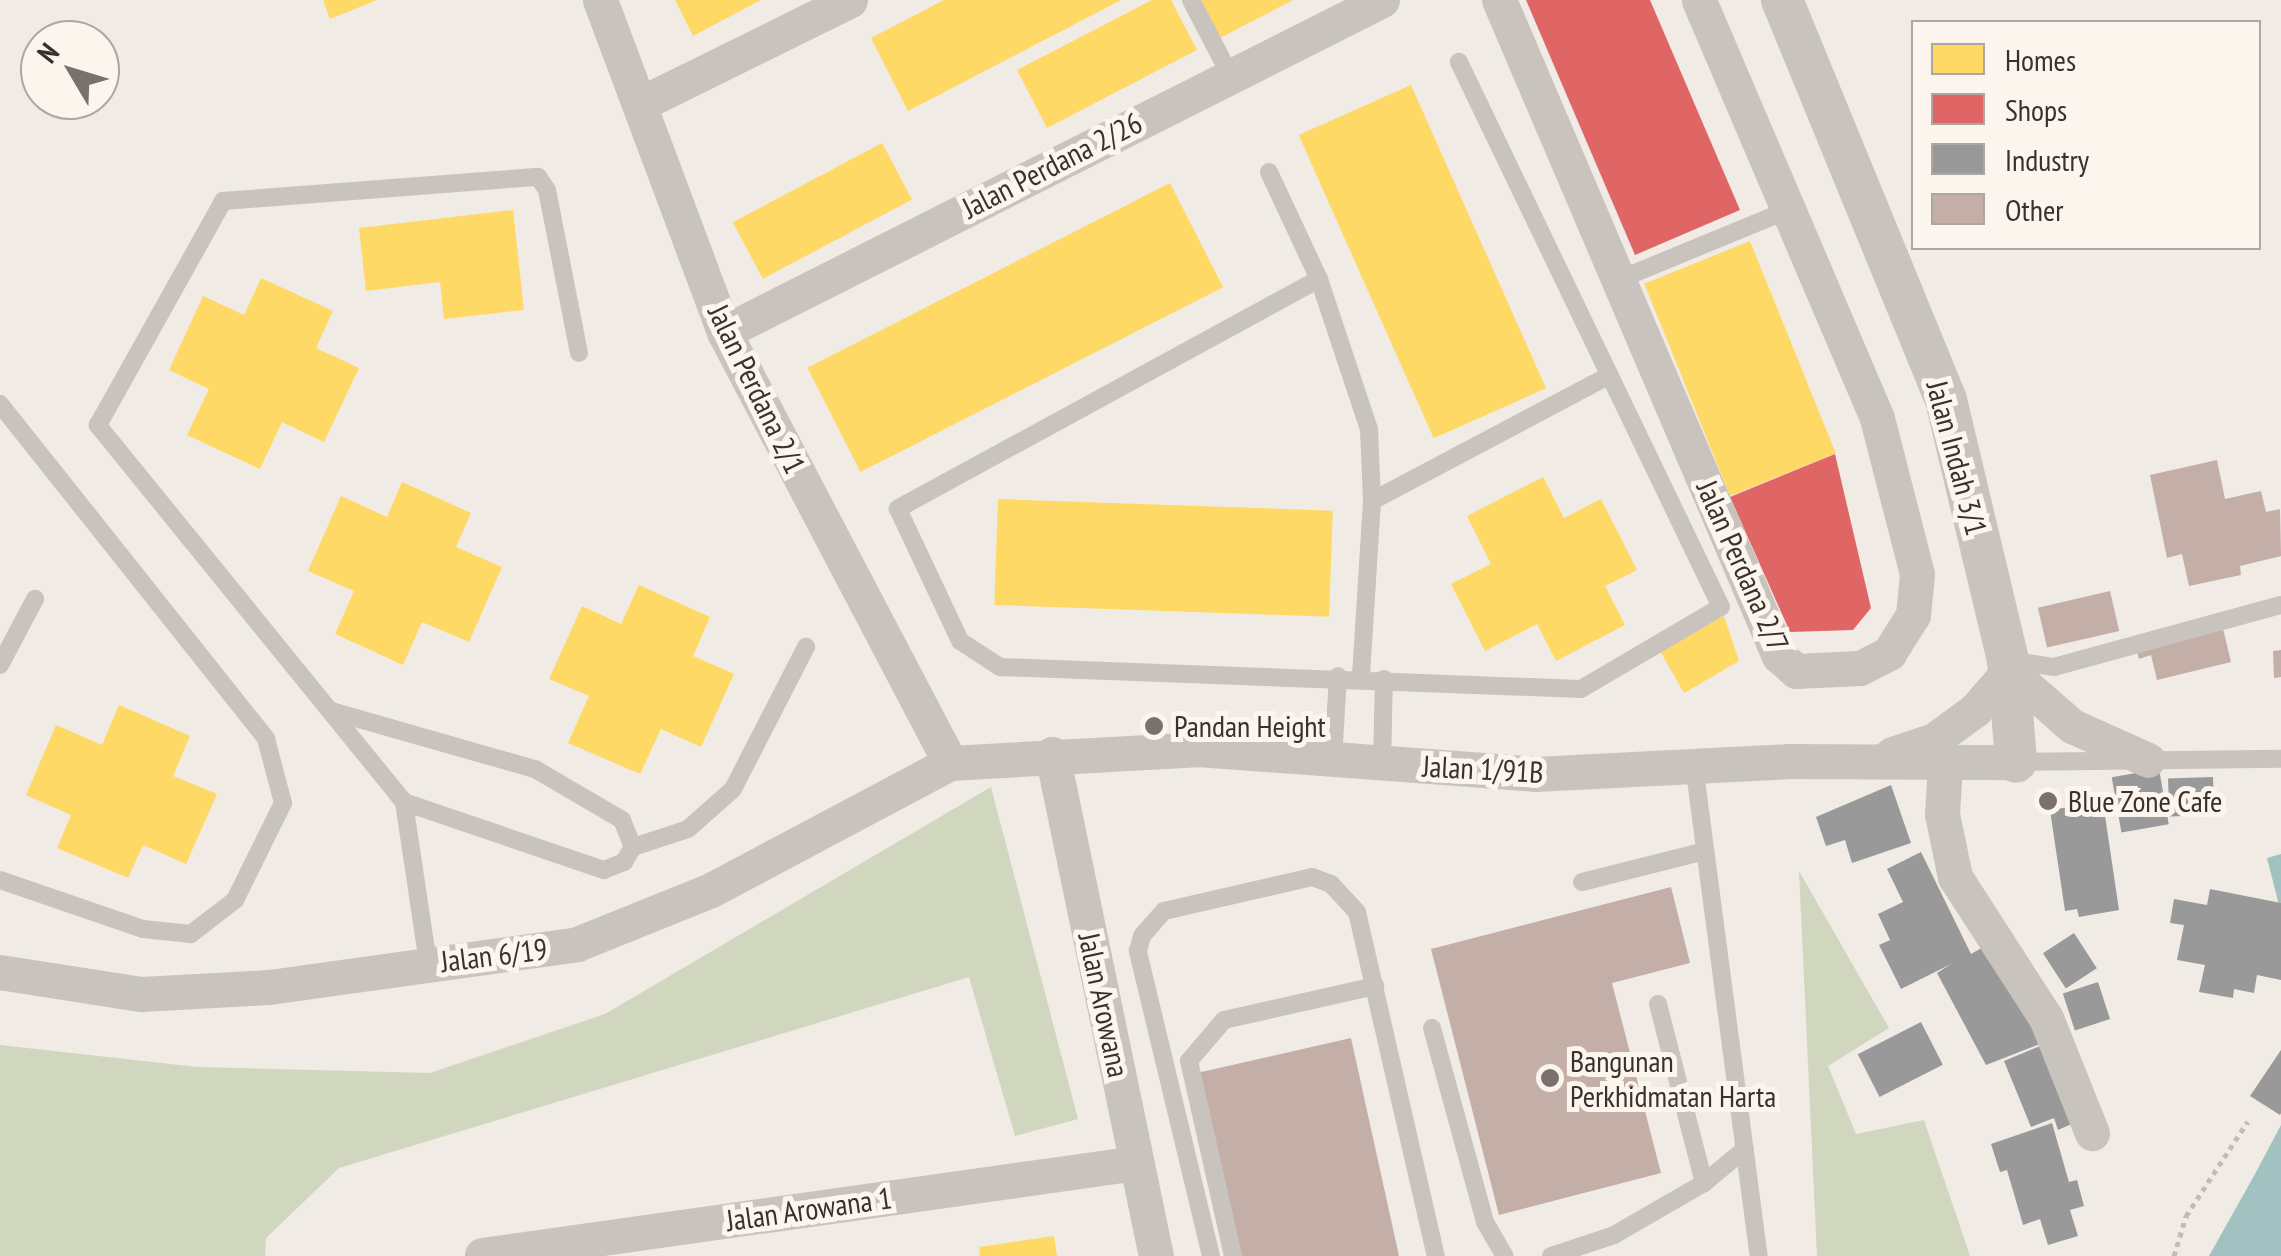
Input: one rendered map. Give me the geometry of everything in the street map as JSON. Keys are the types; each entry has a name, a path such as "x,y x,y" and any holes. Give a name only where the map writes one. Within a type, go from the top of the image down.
{"street":[{"name":"Jalan Perdana 2/1","path":"600,0 642,103 724,332 950,762"},
{"path":"642,103 850,0"},
{"name":"Jalan Perdana 2/26","path":"724,332 1382,0"},
{"name":"Jalan Perdana 2/7","path":"1499,0 1779,656 1796,671 1860,668 1889,653 1913,615 1917,574 1877,418 1785,211 1699,0"},
{"name":"Jalan Indah 3/1","path":"1782,0 1946,400 2008,666 2016,762"},
{"path":"1877,759 1934,740 1975,710 2008,666 2072,726 2148,760"},
{"name":"Jalan 1/91B","path":"950,762 1197,749 1536,774 1877,759 1945,764 2016,762"},
{"name":"Jalan Arowana","path":"1052,754 1156,1256"},
{"name":"Jalan 6/19","path":"0,972 140,994 269,986 577,944 712,890 950,762"},
{"path":"1945,764 1942,814 1955,877 2046,1018 2092,1133"},
{"name":"Jalan Arowana 1","path":"482,1255 1136,1163"}],"lane":[{"path":"1192,0 1230,75"},
{"path":"1319,278 898,509 960,641 1000,666 1338,676 1516,691 1581,689 1721,607 1459,62"},
{"path":"1269,172 1319,278 1369,429 1372,500 1361,678"},
{"path":"428,963 404,802 98,426 223,200 538,177 547,190 579,353"},
{"path":"1618,280 1785,211"},
{"path":"1372,500 1610,374"},
{"path":"0,404 266,739 283,803 235,900 192,934 107,918 0,880"},
{"path":"0,665 35,599"},
{"path":"2008,666 2054,667 2281,605"},
{"path":"404,802 604,870 624,862 633,847 688,828 733,789 806,647"},
{"path":"1332,760 1338,676"},
{"path":"1382,764 1384,679"},
{"path":"330,711 535,770 622,820 633,847"},
{"path":"2016,762 2281,760"},
{"path":"1694,765 1760,1256"},
{"path":"1582,882 1706,851"},
{"path":"1212,1256 1138,951 1142,936 1164,911 1312,877 1331,884 1357,912 1436,1256"},
{"path":"1233,1256 1189,1061 1224,1020 1375,986"},
{"path":"1658,1004 1704,1183"},
{"path":"1432,1028 1485,1222 1505,1256"},
{"path":"1551,1256 1614,1235 1704,1183 1745,1148"}],"path":[{"path":"2174,1256 2192,1205 2248,1121"}],"green space":[{"path":"991,787 1078,1119 1015,1136 969,977 339,1168 266,1238 265,1256 0,1256 0,1045 197,1067 430,1073 605,1014"},
{"path":"1799,871 1889,1028 1828,1066 1856,1134 1924,1120 1970,1256 1817,1256"}],"water":[{"path":"2281,854 2281,913 2267,858"},
{"path":"2281,1125 2281,1256 2209,1256 2255,1174"}],"building: Homes":[{"path":"323,0 377,0 330,19"},
{"path":"675,0 761,0 693,36"},
{"path":"944,0 1121,0 908,111 871,38"},
{"path":"1152,0 1171,0 1197,50 1047,128 1017,70"},
{"path":"1201,0 1293,0 1220,38"},
{"path":"1411,85 1546,388 1434,438 1299,135"},
{"path":"882,143 912,200 763,279 733,222"},
{"path":"1170,183 1223,287 860,472 807,368"},
{"path":"513,210 524,310 444,319 440,282 366,291 359,228"},
{"path":"1750,241 1836,453 1730,496 1644,284"},
{"path":"261,278 333,311 316,348 359,368 324,442 282,422 260,469 187,435 209,389 169,370 203,296 244,315"},
{"path":"1543,477 1564,518 1601,499 1637,570 1605,586 1625,625 1556,661 1537,624 1485,651 1451,584 1491,564 1467,516"},
{"path":"402,482 471,513 456,547 502,567 469,642 422,622 403,665 335,634 354,591 308,571 341,496 387,517"},
{"path":"998,499 1333,511 1329,617 994,605"},
{"path":"639,585 710,617 693,656 734,674 701,747 661,729 640,774 568,743 589,696 549,679 582,606 621,624"},
{"path":"1724,616 1739,661 1684,693 1660,651"},
{"path":"119,705 190,736 173,776 217,794 186,864 143,845 128,878 57,848 71,815 26,795 56,725 102,745"},
{"path":"1054,1236 1057,1256 980,1256 979,1247"}],"building: Shops":[{"path":"1526,0 1650,0 1740,210 1635,255"},
{"path":"1835,454 1871,608 1853,630 1790,632 1730,497"}],"building: Industry":[{"path":"2159,769 2169,824 2121,832 2112,777"},
{"path":"2213,777 2214,815 2169,817 2168,779"},
{"path":"1891,785 1911,843 1852,863 1845,840 1826,846 1816,817"},
{"path":"2103,802 2119,910 2079,917 2077,909 2065,911 2050,810"},
{"path":"1921,852 1971,954 1992,942 2045,1042 1986,1065 1937,973 1951,964 1901,989 1879,945 1890,940 1878,914 1903,902 1887,869"},
{"path":"2210,889 2281,903 2281,980 2257,975 2254,993 2234,989 2233,998 2199,992 2205,965 2177,960 2184,925 2170,923 2174,899 2207,905"},
{"path":"2074,933 2097,968 2066,988 2043,953"},
{"path":"2098,982 2110,1019 2075,1031 2063,993"},
{"path":"1921,1022 1943,1065 1880,1097 1858,1054"},
{"path":"2047,1043 2083,1119 2058,1130 2054,1118 2031,1127 2004,1061"},
{"path":"2281,1050 2281,1113 2280,1115 2250,1096"},
{"path":"2052,1123 2069,1182 2077,1180 2084,1206 2070,1210 2078,1236 2048,1245 2040,1219 2023,1225 2007,1170 2000,1172 1991,1144"}],"building: Other":[{"path":"2217,460 2225,499 2261,491 2266,512 2280,509 2281,556 2240,566 2241,575 2189,586 2182,554 2167,558 2150,475"},
{"path":"2110,591 2119,631 2047,648 2038,608"},
{"path":"2221,620 2231,662 2157,680 2151,655 2139,659 2134,641"},
{"path":"2281,650 2281,677 2274,678 2273,651"},
{"name":"Bangunan Perkhidmatan Harta","path":"1671,887 1690,963 1612,983 1661,1173 1499,1215 1431,949"},
{"path":"1351,1038 1399,1256 1238,1256 1197,1073"}],"place":[{"name":"Pandan Height","path":"1154,726"},
{"name":"Blue Zone Cafe","path":"2048,801"},
{"name":"Bangunan Perkhidmatan Harta","path":"1550,1078"}]}
